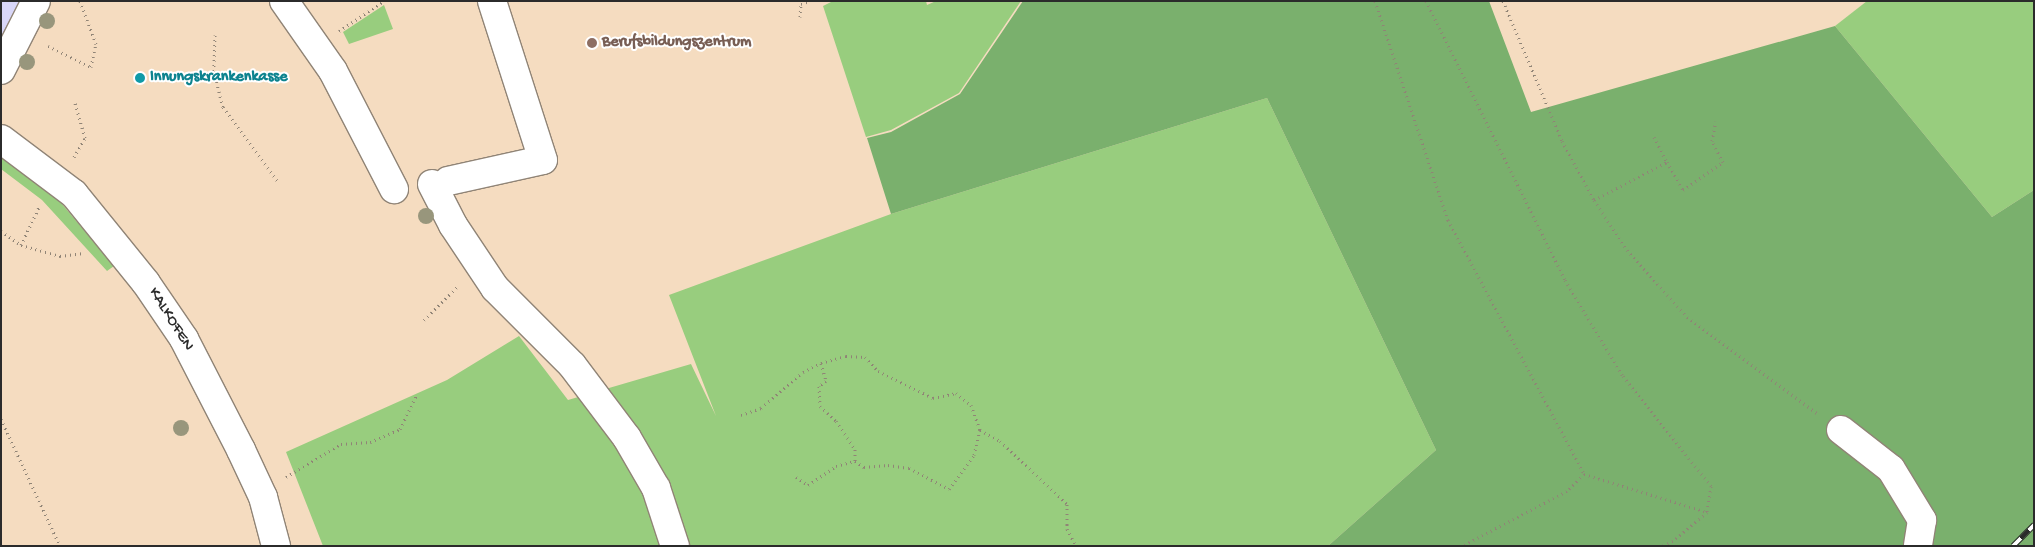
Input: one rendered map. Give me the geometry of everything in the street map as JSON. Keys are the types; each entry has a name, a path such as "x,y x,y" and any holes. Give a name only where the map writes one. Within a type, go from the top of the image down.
{"street":[{"path":"1,70 36,1"},
{"path":"284,1 333,71 394,189"},
{"path":"492,1 543,160 440,183 453,225 495,288 572,365 627,438 656,488 675,546"},
{"name":"KALKOFEN","path":"1,139 74,194 135,266 184,338 263,497 276,546"},
{"path":"1841,430 1890,469 1920,533"}],"path":[{"path":"48,46 91,67 96,44 80,1"},
{"path":"316,47 384,1"},
{"path":"800,17 801,4 809,1"},
{"path":"1375,1 1448,220 1584,474 1707,512"},
{"path":"1426,1 1565,280 1623,376 1711,486 1707,512 1673,541 1662,546"},
{"path":"1503,1 1562,141 1594,200 1627,250 1687,317 1841,430"},
{"path":"215,35 214,72 223,106 278,182"},
{"path":"69,163 85,138 75,102"},
{"path":"1654,138 1682,190 1723,162 1712,141 1716,122"},
{"path":"1594,200 1667,162"},
{"path":"21,245 40,205"},
{"path":"1,231 21,245 60,256 86,253"},
{"path":"424,320 479,265"},
{"path":"741,415 761,408 803,372 846,356 866,356 878,372 933,398 956,393 971,405 980,430 974,455 949,489 909,468 888,465 864,467 855,461 836,466 808,485 796,477"},
{"path":"821,364 826,381 819,386 820,406 836,421 855,449 855,461"},
{"path":"263,497 292,472 341,444 370,442 400,429 417,394"},
{"path":"1,419 60,546"},
{"path":"980,430 1000,441 1067,504 1067,529 1076,546"},
{"path":"1462,546 1567,491 1584,474"}],"shaded area":[{"path":"1,1 31,1 1,61"}],"green space":[{"path":"833,1 926,1 927,5 936,1 1021,1 959,93 891,130 866,137 823,6"},
{"path":"1023,1 1489,1 1531,112 1835,26 1992,217 2034,190 2034,546 1328,546 1436,450 1267,98 891,214 867,138 891,132 960,94"},
{"path":"1867,1 2034,1 2034,190 1992,217 1835,26"},
{"path":"384,5 393,29 349,44 343,32"},
{"path":"1267,98 1436,450 1328,546 323,546 286,452 447,380 519,336 568,400 691,364 716,416 669,295 891,214"},
{"path":"1,155 57,198 114,266 107,271 42,200 1,169"}],"railway":[{"path":"2013,546 2034,525"}],"place":[{"name":"Berufsbildungszentrum","path":"592,43"},
{"name":"Innungskrankenkasse","path":"140,78"}]}
